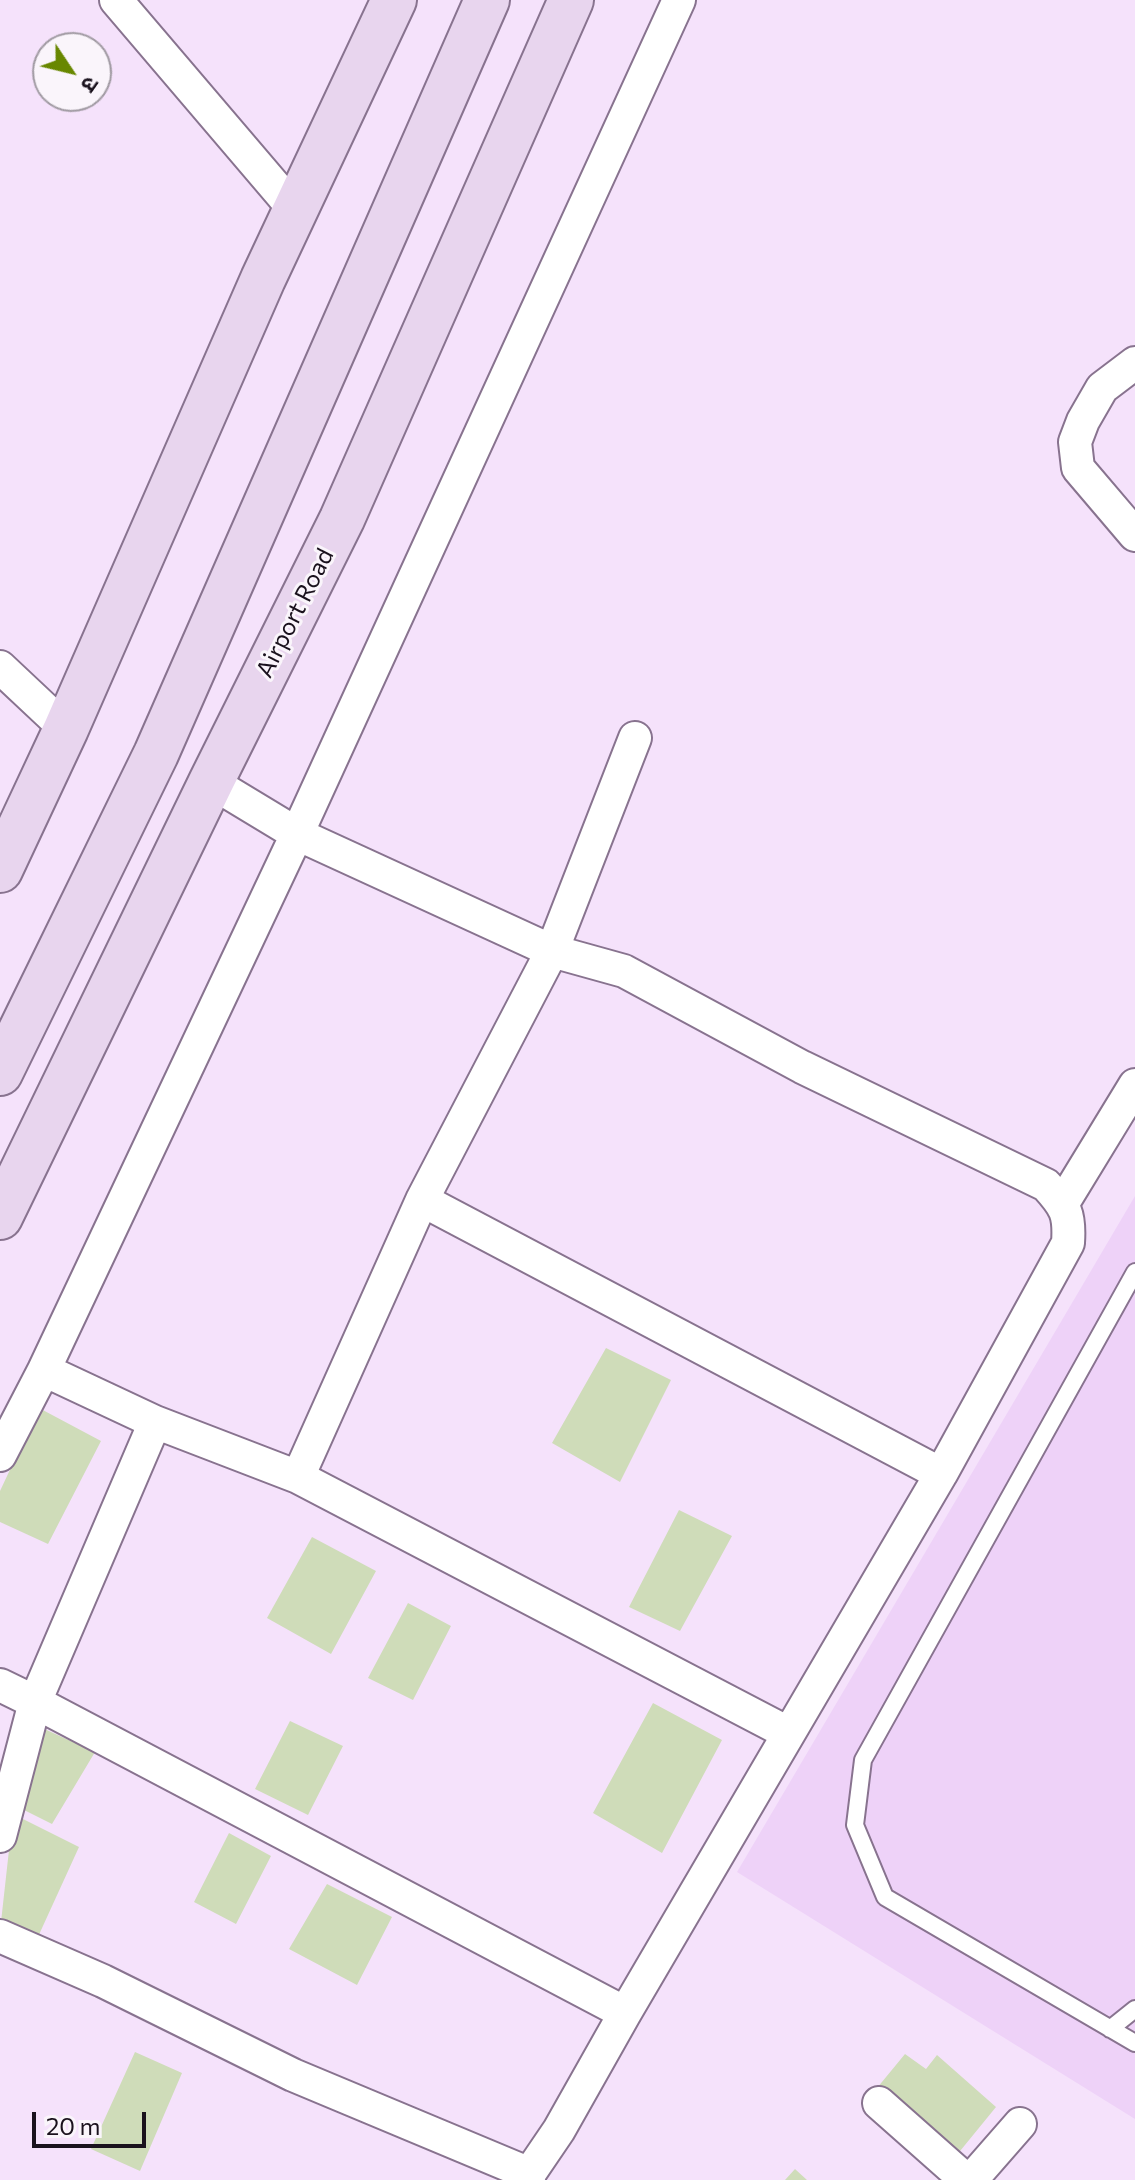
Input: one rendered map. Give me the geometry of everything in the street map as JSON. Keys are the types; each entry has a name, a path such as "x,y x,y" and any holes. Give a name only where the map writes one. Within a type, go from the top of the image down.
{"street":[{"path":"116,0 295,210"},
{"path":"0,870 66,729 295,210 394,0"},
{"path":"0,1073 156,754 487,0"},
{"name":"Airport Road","path":"0,1217 342,519 571,0"},
{"path":"0,1455 44,1370 297,834 679,0"},
{"path":"1135,363 1102,388 1075,442 1078,468 1135,535"},
{"path":"0,667 66,729"},
{"path":"298,1477 422,1200 552,951 635,738"},
{"path":"0,1936 103,1981 293,2075 527,2177 559,2130 941,1474 1068,1243 1070,1221 1063,1203 1046,1185 802,1067 624,971 552,951 297,834 211,782"},
{"path":"1063,1203 1135,1085"},
{"path":"422,1200 941,1474"},
{"path":"44,1370 155,1422 298,1477 788,1733"},
{"path":"0,1836 35,1702 155,1422"},
{"path":"0,1685 625,2013"},
{"path":"879,2103 968,2180 1020,2124"}],"lane":[{"path":"1135,1272 863,1760 855,1825 885,1897 1135,2043"},
{"path":"1110,2029 1135,2009"}],"shaded area":[{"path":"1135,1196 1135,2119 737,1872"}],"building":[{"path":"606,1348 671,1380 620,1482 552,1443"},
{"path":"39,1408 101,1441 48,1544 0,1522 0,1491"},
{"path":"679,1510 732,1536 680,1631 629,1607"},
{"path":"312,1537 376,1571 331,1654 267,1618"},
{"path":"408,1603 451,1626 413,1700 368,1678"},
{"path":"653,1703 722,1740 662,1853 593,1813"},
{"path":"290,1721 343,1746 308,1815 255,1789"},
{"path":"40,1727 95,1752 52,1824 20,1808"},
{"path":"13,1814 79,1847 37,1939 1,1922"},
{"path":"229,1833 271,1856 236,1924 194,1902"},
{"path":"327,1884 392,1917 357,1985 289,1949"},
{"path":"135,2052 182,2073 140,2171 91,2149"},
{"path":"905,2054 926,2069 937,2055 996,2107 956,2156 877,2088"},
{"path":"795,2169 807,2180 785,2180"}]}
